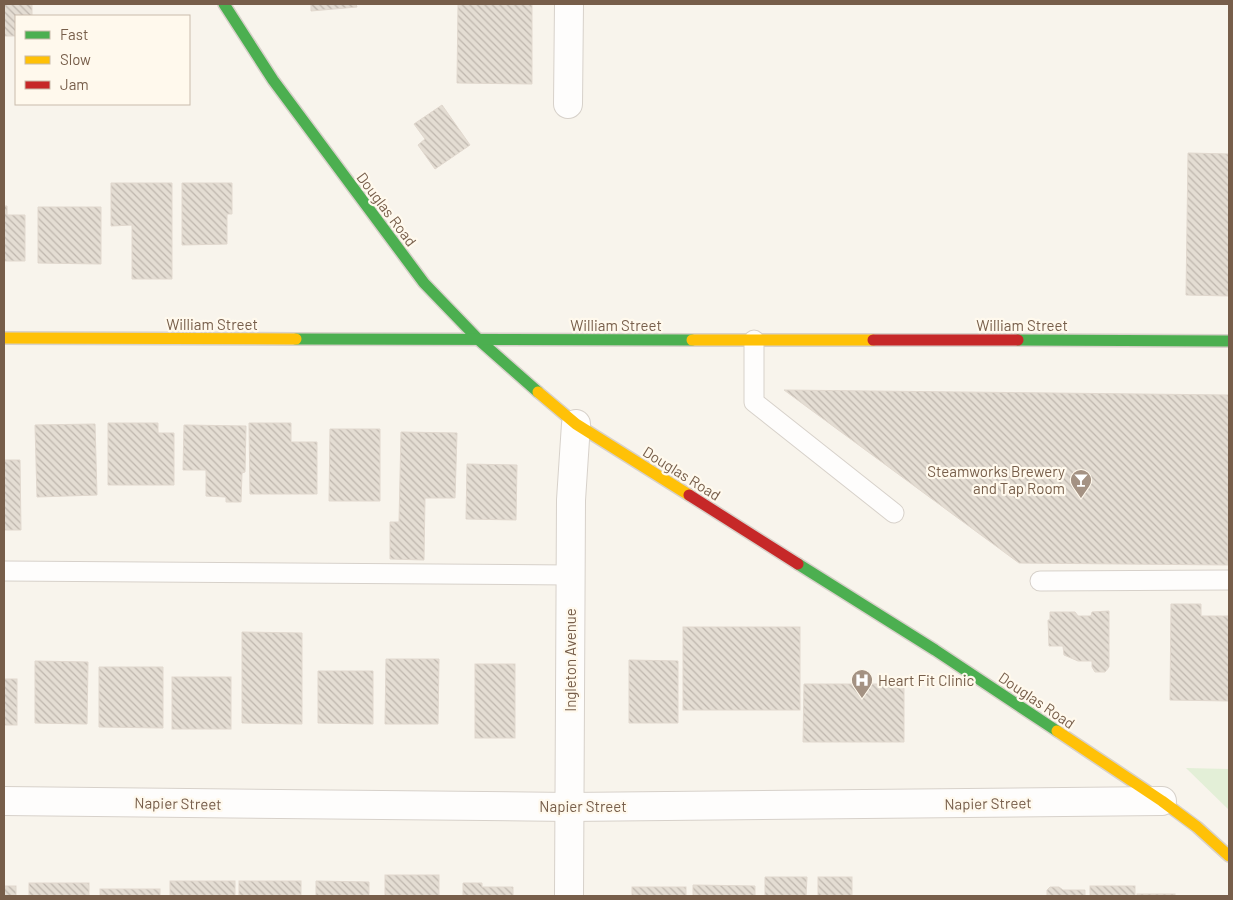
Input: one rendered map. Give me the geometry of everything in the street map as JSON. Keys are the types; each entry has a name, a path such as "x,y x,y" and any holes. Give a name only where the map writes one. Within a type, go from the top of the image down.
{"street":[{"name":"Douglas Road","path":"224,4 272,80 418,275 479,340 576,424 935,650 1162,801 1197,826 1229,856"},
{"path":"568,104 569,4"},
{"name":"William Street","path":"4,338 1229,341"},
{"name":"Ingleton Avenue","path":"569,896 570,500 576,424"},
{"name":"Napier Street","path":"4,801 569,807 1162,801"}],"lane":[{"path":"754,340 754,402 894,513"},
{"path":"4,571 570,575"},
{"path":"1040,581 1229,580"}],"green space":[{"path":"1186,768 1229,769 1229,810"}],"building":[{"path":"4,4 32,4 32,15 15,15 15,36 4,36"},
{"path":"311,4 356,4 357,7 311,11"},
{"path":"458,4 532,4 532,84 457,83"},
{"path":"442,105 470,145 435,169 418,145 425,139 414,124"},
{"path":"1188,153 1229,154 1229,296 1186,295"},
{"path":"111,183 172,183 172,279 132,279 132,225 111,226"},
{"path":"182,183 232,183 232,214 227,214 227,244 182,245"},
{"path":"4,206 7,206 7,215 25,215 25,261 4,261"},
{"path":"38,207 101,207 101,264 38,263"},
{"name":"Steamworks Brewery and Tap Room","path":"784,390 1229,395 1228,565 1019,563"},
{"path":"108,423 158,423 158,433 174,433 174,485 108,485"},
{"path":"249,423 291,423 291,442 317,442 317,494 250,494"},
{"path":"95,424 97,495 37,497 35,425"},
{"path":"184,425 246,426 245,472 242,473 241,502 226,502 226,497 206,496 206,470 183,470"},
{"path":"330,429 380,429 380,501 329,501"},
{"path":"401,432 457,433 455,498 425,498 424,560 390,559 390,522 399,522"},
{"path":"4,460 20,460 21,530 4,530"},
{"path":"467,464 517,465 516,520 466,519"},
{"path":"1171,604 1201,604 1201,616 1229,616 1229,701 1170,700"},
{"path":"1109,611 1109,667 1105,672 1095,672 1092,667 1092,661 1078,661 1064,655 1063,646 1049,646 1048,620 1050,620 1050,612 1075,612 1078,616 1091,616 1092,612"},
{"path":"683,627 800,627 800,710 683,710"},
{"path":"242,632 302,633 302,724 242,723"},
{"path":"386,659 439,659 438,724 385,724"},
{"path":"629,660 678,661 678,723 629,723"},
{"path":"35,661 88,662 87,724 35,723"},
{"path":"475,664 515,664 515,738 475,738"},
{"path":"99,667 163,667 163,728 99,727"},
{"path":"318,671 373,671 373,724 318,723"},
{"path":"172,677 231,677 231,729 172,729"},
{"path":"4,679 17,679 17,725 4,725"},
{"path":"804,684 904,684 904,742 803,742"},
{"path":"385,875 439,875 439,896 385,896"},
{"path":"765,877 807,877 806,896 765,896"},
{"path":"818,877 852,877 852,896 818,896"},
{"path":"170,881 235,881 235,896 170,896"},
{"path":"239,881 301,881 301,896 239,896"},
{"path":"316,881 369,882 369,896 316,896"},
{"path":"29,883 89,883 89,896 29,896"},
{"path":"463,883 482,883 482,887 513,887 513,896 463,896"},
{"path":"693,885 755,886 755,896 693,896"},
{"path":"4,886 16,886 16,896 4,896"},
{"path":"1090,886 1135,886 1135,896 1090,896"},
{"path":"632,887 686,887 686,896 632,896"},
{"path":"1050,887 1059,887 1063,890 1085,890 1085,896 1047,896 1047,890"},
{"path":"100,889 160,889 160,896 100,896"},
{"path":"1137,894 1175,894 1175,896 1137,896"}],"traffic: fast":[{"path":"224,4 273,80 424,283 479,340 538,392"},
{"path":"296,339 692,340"},
{"path":"1018,340 1229,341"},
{"path":"798,564 935,650 1057,731"}],"traffic: slow":[{"path":"4,338 296,339"},
{"path":"692,340 873,340"},
{"path":"538,392 576,424 689,495"},
{"path":"1057,731 1162,801 1197,827 1229,856"}],"traffic: jam":[{"path":"873,340 1018,340"},
{"path":"689,495 798,564"}],"place":[{"name":"Steamworks Brewery and Tap Room","path":"1081,499"},
{"name":"Heart Fit Clinic","path":"862,699"}]}
